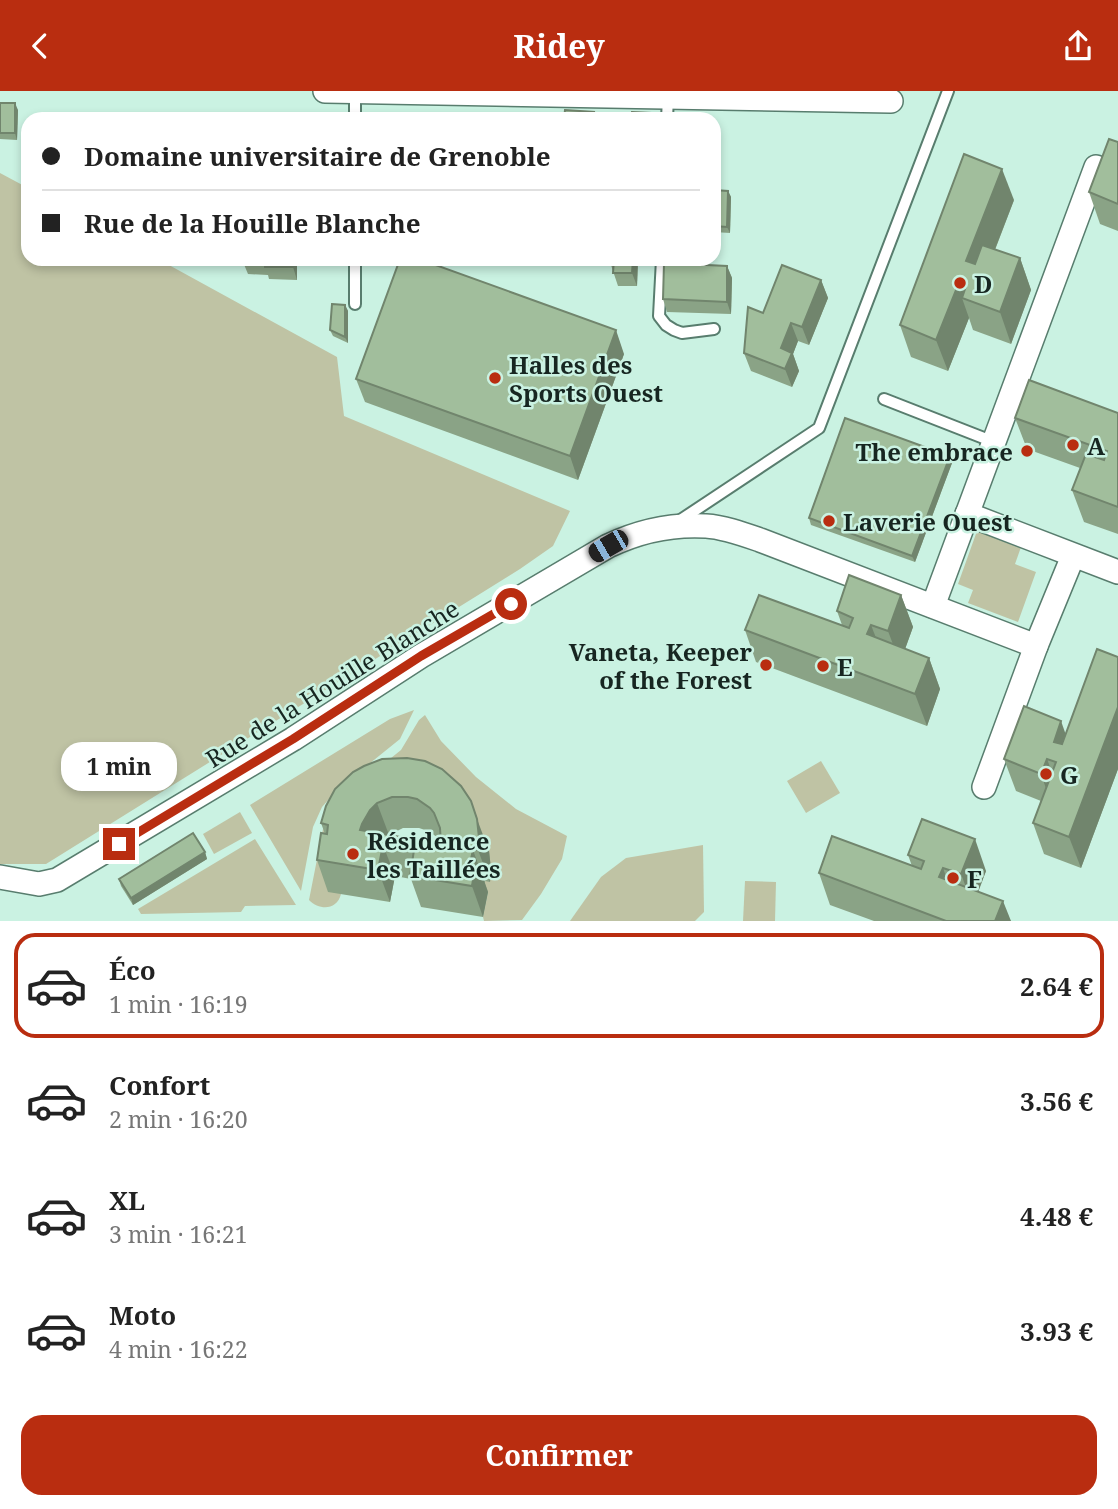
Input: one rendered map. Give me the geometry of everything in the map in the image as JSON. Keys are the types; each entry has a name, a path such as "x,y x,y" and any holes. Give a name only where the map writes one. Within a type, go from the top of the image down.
{"street":[{"path":"325,91 617,94 668,108 697,94 893,96"},
{"path":"933,606 1096,167"},
{"path":"967,514 1118,572"},
{"name":"Rue de la Houille Blanche","path":"0,877 39,884 57,880 293,739 421,656 608,546 653,529 706,526 741,533 933,606 1034,652"},
{"path":"984,787 1073,556"}],"lane":[{"path":"355,91 355,112"},
{"path":"670,527 819,428 948,91"},
{"path":"355,266 355,304"},
{"path":"662,266 659,316 666,325 682,333 714,329"},
{"path":"884,400 994,442"}],"green space":[{"path":"0,173 21,184 21,266 171,266 337,357 344,416 570,511 553,546 520,569 46,864 0,864"},
{"path":"977,531 1021,547 1015,564 1036,572 1018,622 968,603 973,590 958,584"},
{"path":"414,710 400,739 338,789 322,807 313,827 301,891 250,805 390,719"},
{"path":"425,715 441,741 476,777 516,809 567,836 562,859 522,920 484,921 488,892 483,891 485,881 490,881 418,789 336,903 323,907 309,900 328,813 345,795 401,750 419,720"},
{"path":"821,761 840,793 806,813 787,781"},
{"path":"240,812 252,833 214,854 203,834"},
{"path":"255,839 296,905 245,906 241,912 141,914 138,909"},
{"path":"703,845 704,912 695,921 570,921 601,877 626,858"},
{"path":"745,881 776,882 775,921 743,921"}],"building":[{"path":"0,103 15,103 15,133 0,133"},
{"path":"1109,139 1118,142 1118,204 1089,192"},
{"path":"964,154 1002,169 966,261 975,264 982,245 1020,258 1000,312 962,298 967,283 960,280 936,340 900,325"},
{"path":"721,190 728,191 727,227 721,227"},
{"path":"782,265 821,280 802,327 791,323 781,348 792,353 785,369 744,353 748,307 763,313"},
{"name":"Halles des Sports Ouest","path":"397,266 438,266 616,330 570,456 356,379"},
{"path":"614,266 632,266 632,273 613,273"},
{"path":"664,266 727,266 727,302 663,299"},
{"path":"332,304 345,305 345,337 330,330"},
{"path":"1029,380 1118,413 1118,507 1072,490 1086,454 1104,460 1107,451 1015,418"},
{"path":"845,418 950,456 912,556 809,518"},
{"path":"849,575 901,595 888,631 871,625 867,634 929,658 915,694 745,630 759,595 849,628 853,618 837,611"},
{"path":"1097,649 1118,657 1118,707 1069,837 1033,823 1056,762 1047,759 1041,774 1004,759 1024,706 1061,721 1054,742 1062,744"},
{"path":"407,758 425,761 442,769 461,786 471,801 477,819 479,838 478,850 473,850 471,859 476,861 472,886 410,876 414,850 383,845 378,870 317,860 321,833 327,834 328,825 321,823 335,789 353,772 382,759","holes":["392,797 417,799 434,813 440,828 441,844 360,830 370,810 377,803"]},
{"path":"922,819 975,839 961,874 943,868 939,877 1003,901 995,921 946,921 819,873 832,836 921,869 924,861 908,855"},
{"path":"193,833 205,852 131,898 119,879"}],"place":[{"name":"D","path":"960,283"},
{"name":"Halles des Sports Ouest","path":"495,378"},
{"name":"A","path":"1073,445"},
{"name":"The embrace","path":"1027,451"},
{"name":"Laverie Ouest","path":"829,521"},
{"name":"Vaneta, Keeper of the Forest","path":"766,665"},
{"name":"E","path":"823,666"},
{"name":"G","path":"1046,774"},
{"name":"Résidence les Taillées","path":"353,854"},
{"name":"F","path":"953,878"}],"route":[{"path":"119,844 293,739 421,656 511,604"}]}
